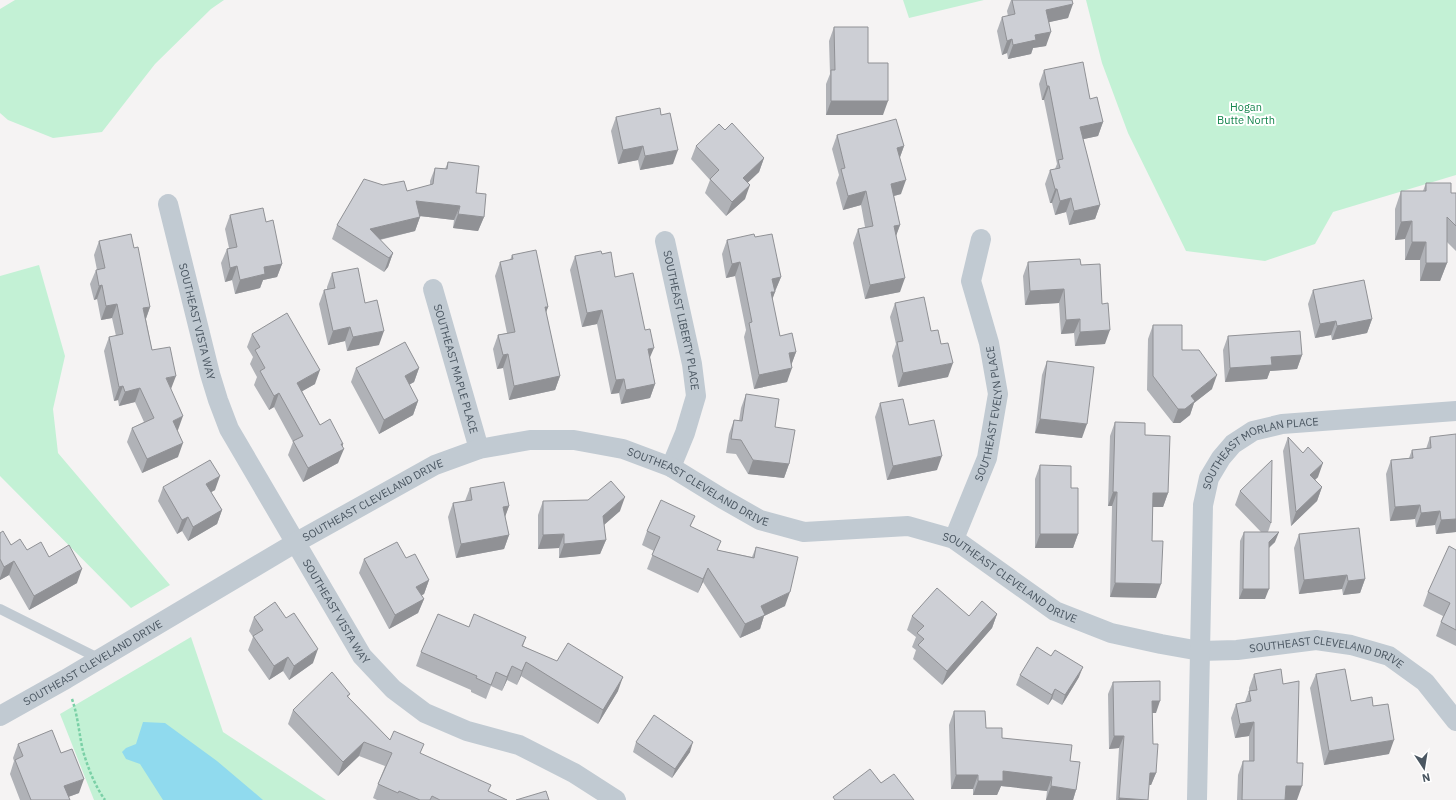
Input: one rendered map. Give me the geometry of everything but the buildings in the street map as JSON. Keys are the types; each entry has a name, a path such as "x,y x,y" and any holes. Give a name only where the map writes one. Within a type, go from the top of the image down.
{"street":[{"name":"SOUTHEAST VISTA WAY","path":"168,204 210,374 229,429 362,656 393,689 425,713 466,731 519,745 574,773 616,800"},
{"name":"SOUTHEAST EVELYN PLACE","path":"954,539 987,458 998,394 989,343 971,281 981,238"},
{"name":"SOUTHEAST LIBERTY PLACE","path":"665,240 692,364 696,396 685,433 671,467"},
{"name":"SOUTHEAST MAPLE PLACE","path":"433,289 479,449"},
{"name":"SOUTHEAST MORLAN PLACE","path":"1197,800 1203,505 1209,478 1221,458 1233,444 1253,431 1282,424 1456,411"},
{"name":"SOUTHEAST CLEVELAND DRIVE","path":"0,716 66,679 295,543 435,465 479,449 530,440 574,440 623,449 671,467 760,520 804,532 908,526 954,539 1056,611 1111,633 1160,644 1200,650 1238,650 1316,640 1351,645 1390,656 1425,682 1456,721"}],"lane":[{"path":"0,609 100,659"}],"path":[{"path":"66,679 76,709 83,751 97,788 105,800"}],"green space":[{"path":"15,0 224,0 211,9 155,64 102,132 53,138 8,120 0,113 0,9"},
{"path":"903,0 984,0 909,18"},
{"name":"Hogan Butte North","path":"1086,0 1456,0 1456,175 1333,212 1315,244 1265,261 1186,251 1128,133 1102,63"},
{"path":"39,265 65,356 53,409 58,453 170,585 131,608 0,476 0,276"},
{"path":"191,637 223,732 326,800 94,800 60,714"}],"water":[{"path":"143,722 165,723 217,761 263,800 163,800 140,764 126,759 122,752 126,748 136,744"}]}
